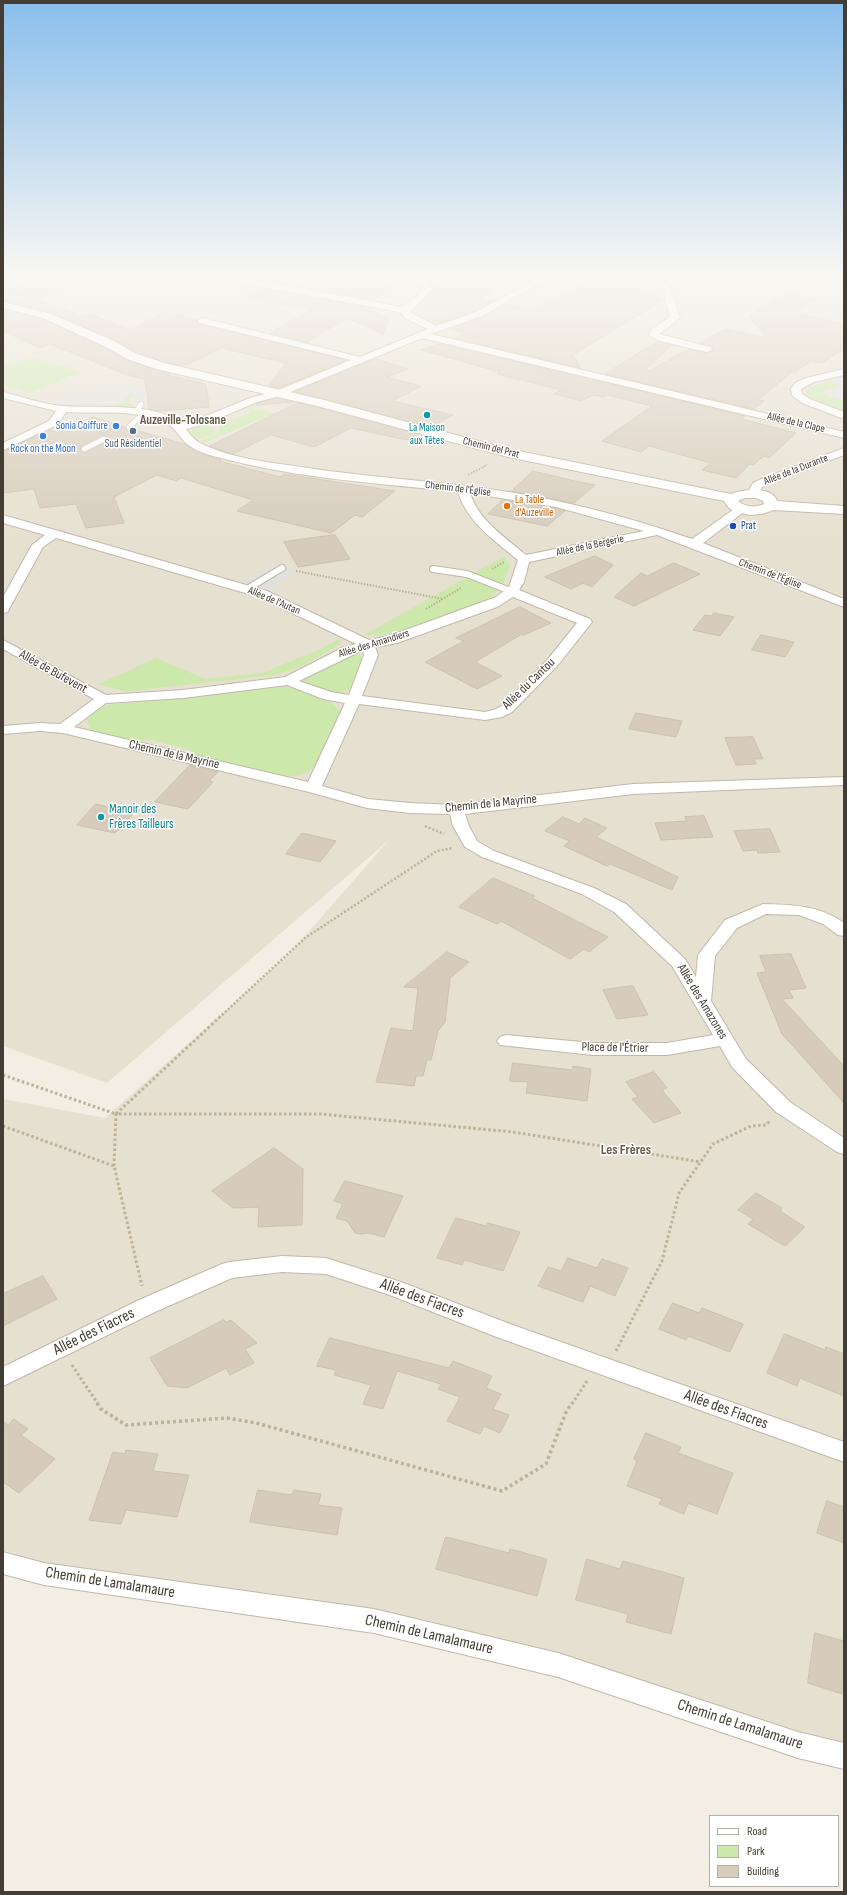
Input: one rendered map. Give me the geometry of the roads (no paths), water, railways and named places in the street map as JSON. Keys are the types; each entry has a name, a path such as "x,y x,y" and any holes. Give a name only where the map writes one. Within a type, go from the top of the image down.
{"street":[{"name":"Chemin del Prat","path":"153,363 279,393 508,453 737,503"},
{"path":"3,395 35,406 141,409 179,427 200,423 261,397 279,393 352,363"},
{"name":"Allée de la Clape","path":"541,363 844,435"},
{"path":"844,372 806,381 798,385 796,390 797,395 806,401 844,416"},
{"path":"3,447 53,423 64,407"},
{"name":"Chemin de l'Église","path":"179,427 183,435 192,443 236,459 286,469 350,478 458,488 511,496 610,517 693,543 844,603"},
{"name":"Allée de la Durante","path":"753,494 757,485 763,482 844,451"},
{"path":"458,488 487,528 524,559 513,592"},
{"path":"693,543 702,539 737,503 743,494 753,494 770,499 772,505"},
{"path":"737,503 760,510 772,505 844,510"},
{"name":"Allée de l'Autan","path":"3,519 53,535 263,594 367,644"},
{"name":"Allée de la Bergerie","path":"524,559 656,531"},
{"path":"3,609 38,545 53,535"},
{"name":"Allée des Amandiers","path":"103,699 168,695 288,681 331,658 367,644 400,637 492,604 506,598 513,592"},
{"name":"Allée du Cantou","path":"288,681 328,696 485,716 497,714 507,709 553,662 585,622 513,592"},
{"name":"Allée de Bufevent","path":"3,644 103,699"},
{"path":"313,788 354,699 371,655 367,644"},
{"path":"3,738 42,734 57,729 103,699"},
{"name":"Chemin de la Mayrine","path":"3,730 40,727 57,729 313,788 368,803 410,808 456,810 633,789 844,781"},
{"name":"Allée des Amazones","path":"456,810 461,826 471,844 488,854 588,891 620,908 679,963 739,1063 783,1107 844,1147"},
{"path":"702,1002 707,955 731,924 763,909 801,910 829,920 844,931"},
{"name":"Place de l'Étrier","path":"506,1041 593,1049 667,1049 725,1040"},
{"name":"Allée des Fiacres","path":"3,1377 147,1306 229,1270 282,1264 326,1266 394,1288 502,1330 844,1452"},
{"name":"Chemin de Lamalamaure","path":"3,1563 44,1574 374,1621 558,1666 798,1745 844,1756"}],"lane":[{"path":"128,427 141,409"},
{"path":"84,449 104,439"},
{"path":"247,589 282,568"},
{"path":"433,569 476,577 513,592"}],"place":[{"name":"La Maison aux Têtes","path":"427,415"},
{"name":"Sonia Coiffure","path":"116,426"},
{"name":"Sud Résidentiel","path":"133,431"},
{"name":"Rock on the Moon","path":"43,436"},
{"name":"La Table d'Auzeville","path":"507,506"},
{"name":"Prat","path":"733,526"},
{"name":"Manoir des Frères Tailleurs","path":"101,817"}],"district":[{"name":"Auzeville-Tolosane","path":"183,421"},
{"name":"Les Frères","path":"626,1150"}]}
